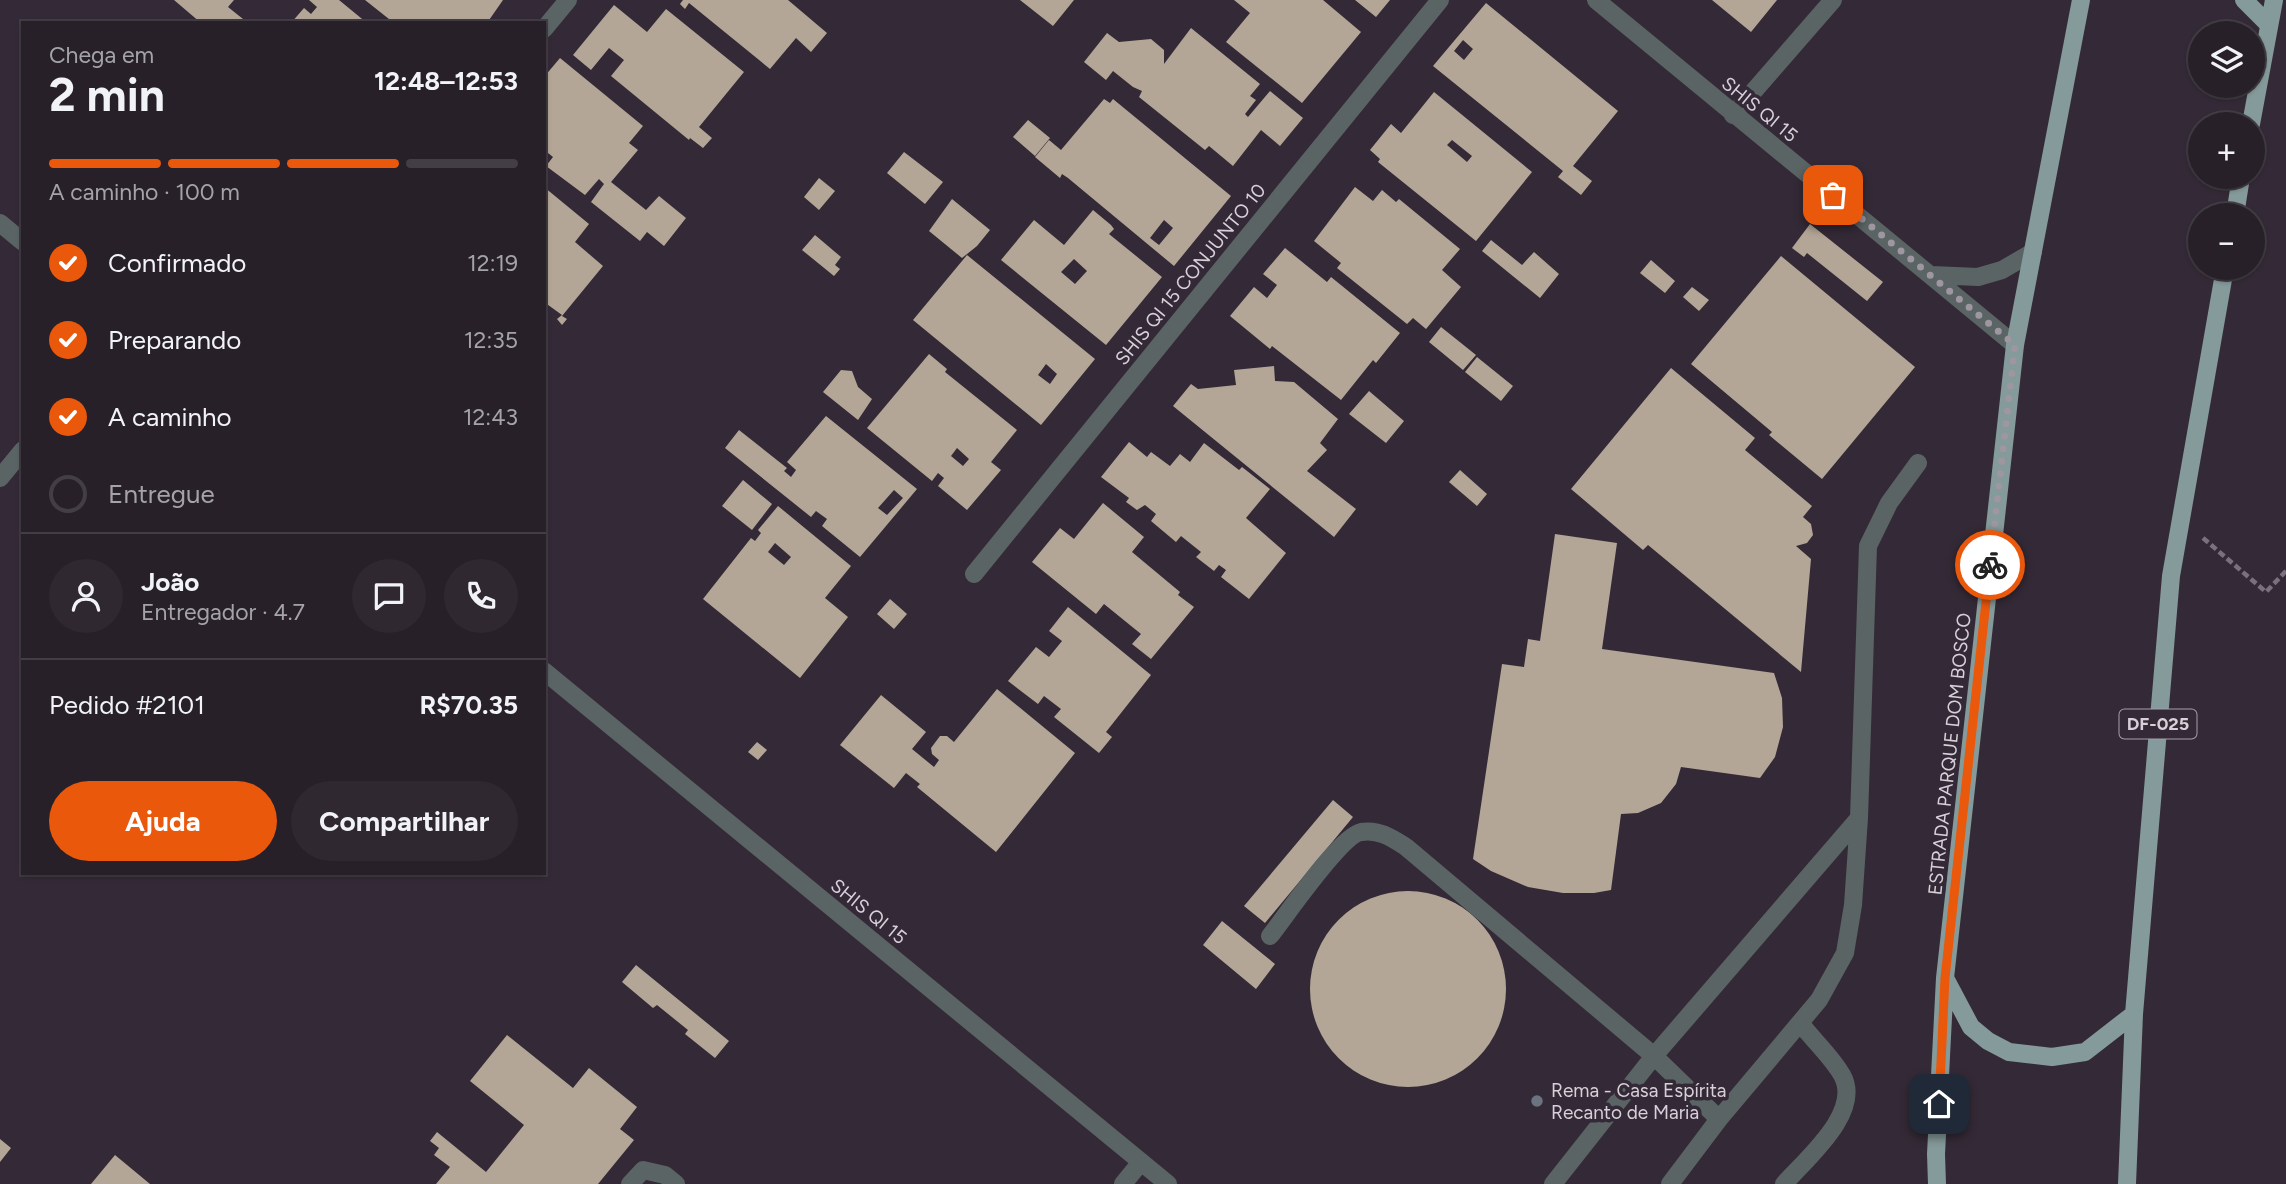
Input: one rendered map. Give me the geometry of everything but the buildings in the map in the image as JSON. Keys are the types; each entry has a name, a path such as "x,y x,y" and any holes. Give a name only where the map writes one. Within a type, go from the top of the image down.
{"main road":[{"name":"ESTRADA PARQUE DOM BOSCO","path":"1937,1184 1936,1154 1945,978 2015,345 2081,0"},
{"path":"2244,0 2269,24"},
{"path":"2253,112 2274,0"},
{"name":"DF-025","path":"2127,1184 2134,1014 2171,576 2223,280"},
{"path":"1945,978 1971,1027 1988,1041 2009,1052 2052,1057 2085,1052 2134,1014"},
{"path":"1930,1184 1936,1154"}],"street":[{"path":"546,27 568,0"},
{"name":"SHIS QI 15 CONJUNTO 10","path":"974,574 1440,0"},
{"name":"SHIS QI 15","path":"1596,0 2015,345"},
{"path":"1733,115 1833,0"},
{"path":"0,223 21,240"},
{"path":"1933,275 1978,277 2002,270 2033,252"},
{"path":"0,478 21,452"},
{"path":"1670,1184 1719,1119 1801,1024 1819,1000 1845,953 1853,905 1859,818 1868,546 1889,503 1918,463"},
{"name":"SHIS QI 15","path":"546,673 1168,1184"},
{"path":"1553,1184 1654,1056 1859,818"},
{"path":"1270,936 1341,844 1358,832 1375,831 1406,847 1654,1056 1719,1119"},
{"path":"1784,1184 1838,1122 1846,1108 1847,1086 1842,1074 1801,1024"},
{"path":"1123,1184 1141,1162"},
{"path":"630,1184 643,1170 665,1175 676,1184"}],"path":[{"path":"2181,519 2266,592 2286,571"}],"way so far":[{"path":"1833,195 2015,345 1990,565"}],"place":[{"name":"Rema - Casa Espírita Recanto de Maria","path":"1537,1101"}],"route":[{"path":"1939,1104 1945,978 1990,565"}]}
